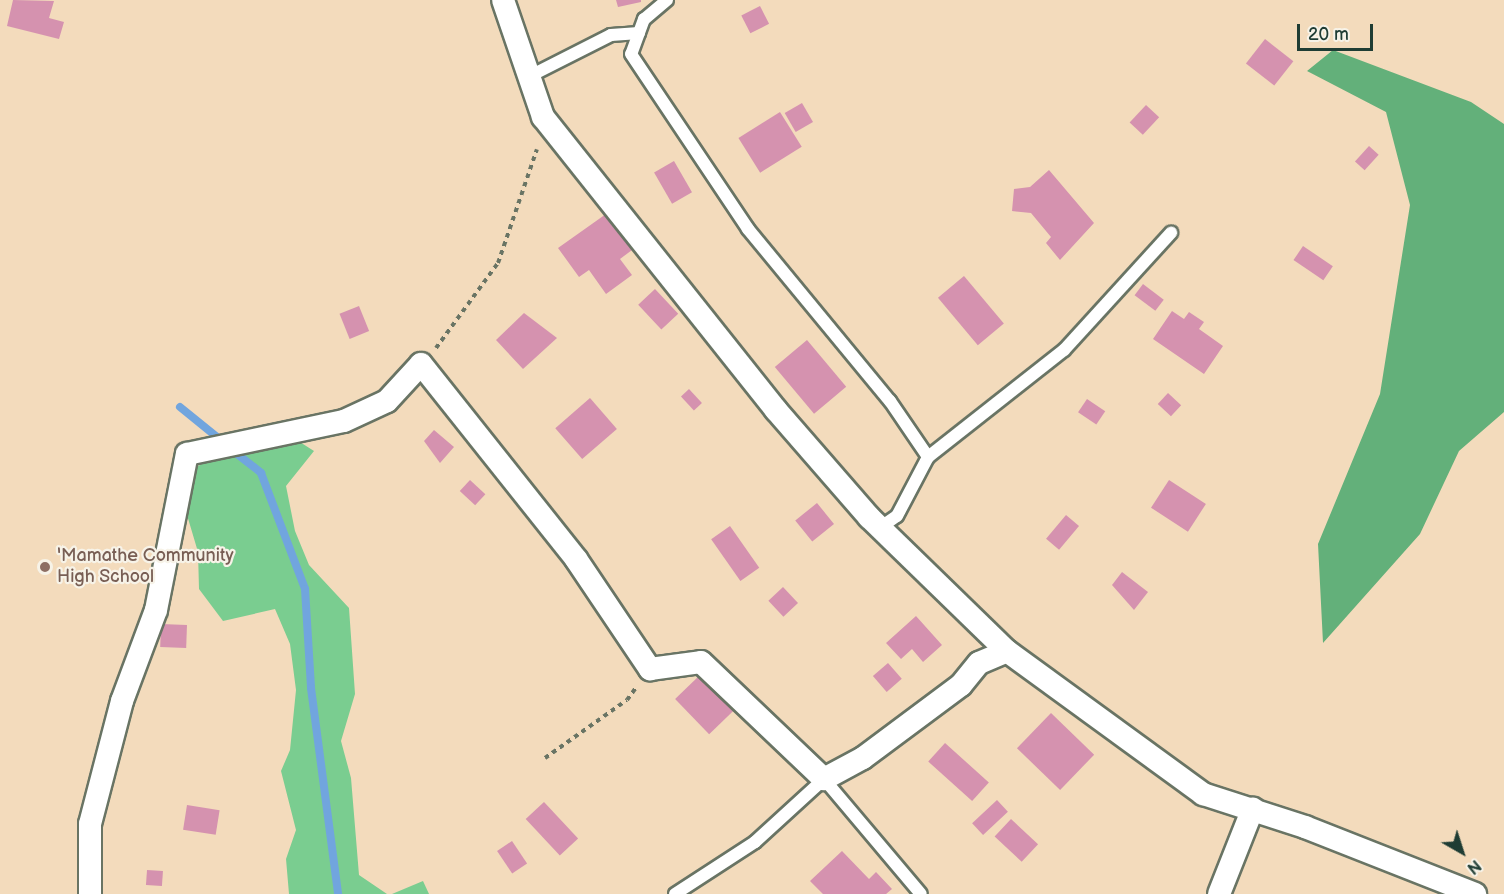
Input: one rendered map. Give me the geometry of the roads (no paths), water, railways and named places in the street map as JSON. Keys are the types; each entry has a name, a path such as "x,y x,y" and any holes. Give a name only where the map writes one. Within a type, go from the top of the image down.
{"street":[{"path":"503,0 543,117 776,410 881,527 1007,651 1203,794 1253,808 1474,894"},
{"path":"90,894 90,824 122,701 156,610 187,454 344,421 387,401 421,364 576,560 650,669 701,662 824,779 863,758 961,685 979,663 1007,651"},
{"path":"1219,894 1253,808"}],"lane":[{"path":"667,0 644,20 631,54 748,229 890,401 928,457"},
{"path":"530,76 611,35 639,33"},
{"path":"881,527 897,516 928,457 1064,350 1171,233"},
{"path":"675,894 755,842 824,779 921,894"}],"waterway":[{"path":"180,407 223,442"},
{"path":"232,450 261,473 305,589 311,688 338,894"}],"place":[{"name":"'Mamathe Community High School","path":"45,567"}]}
